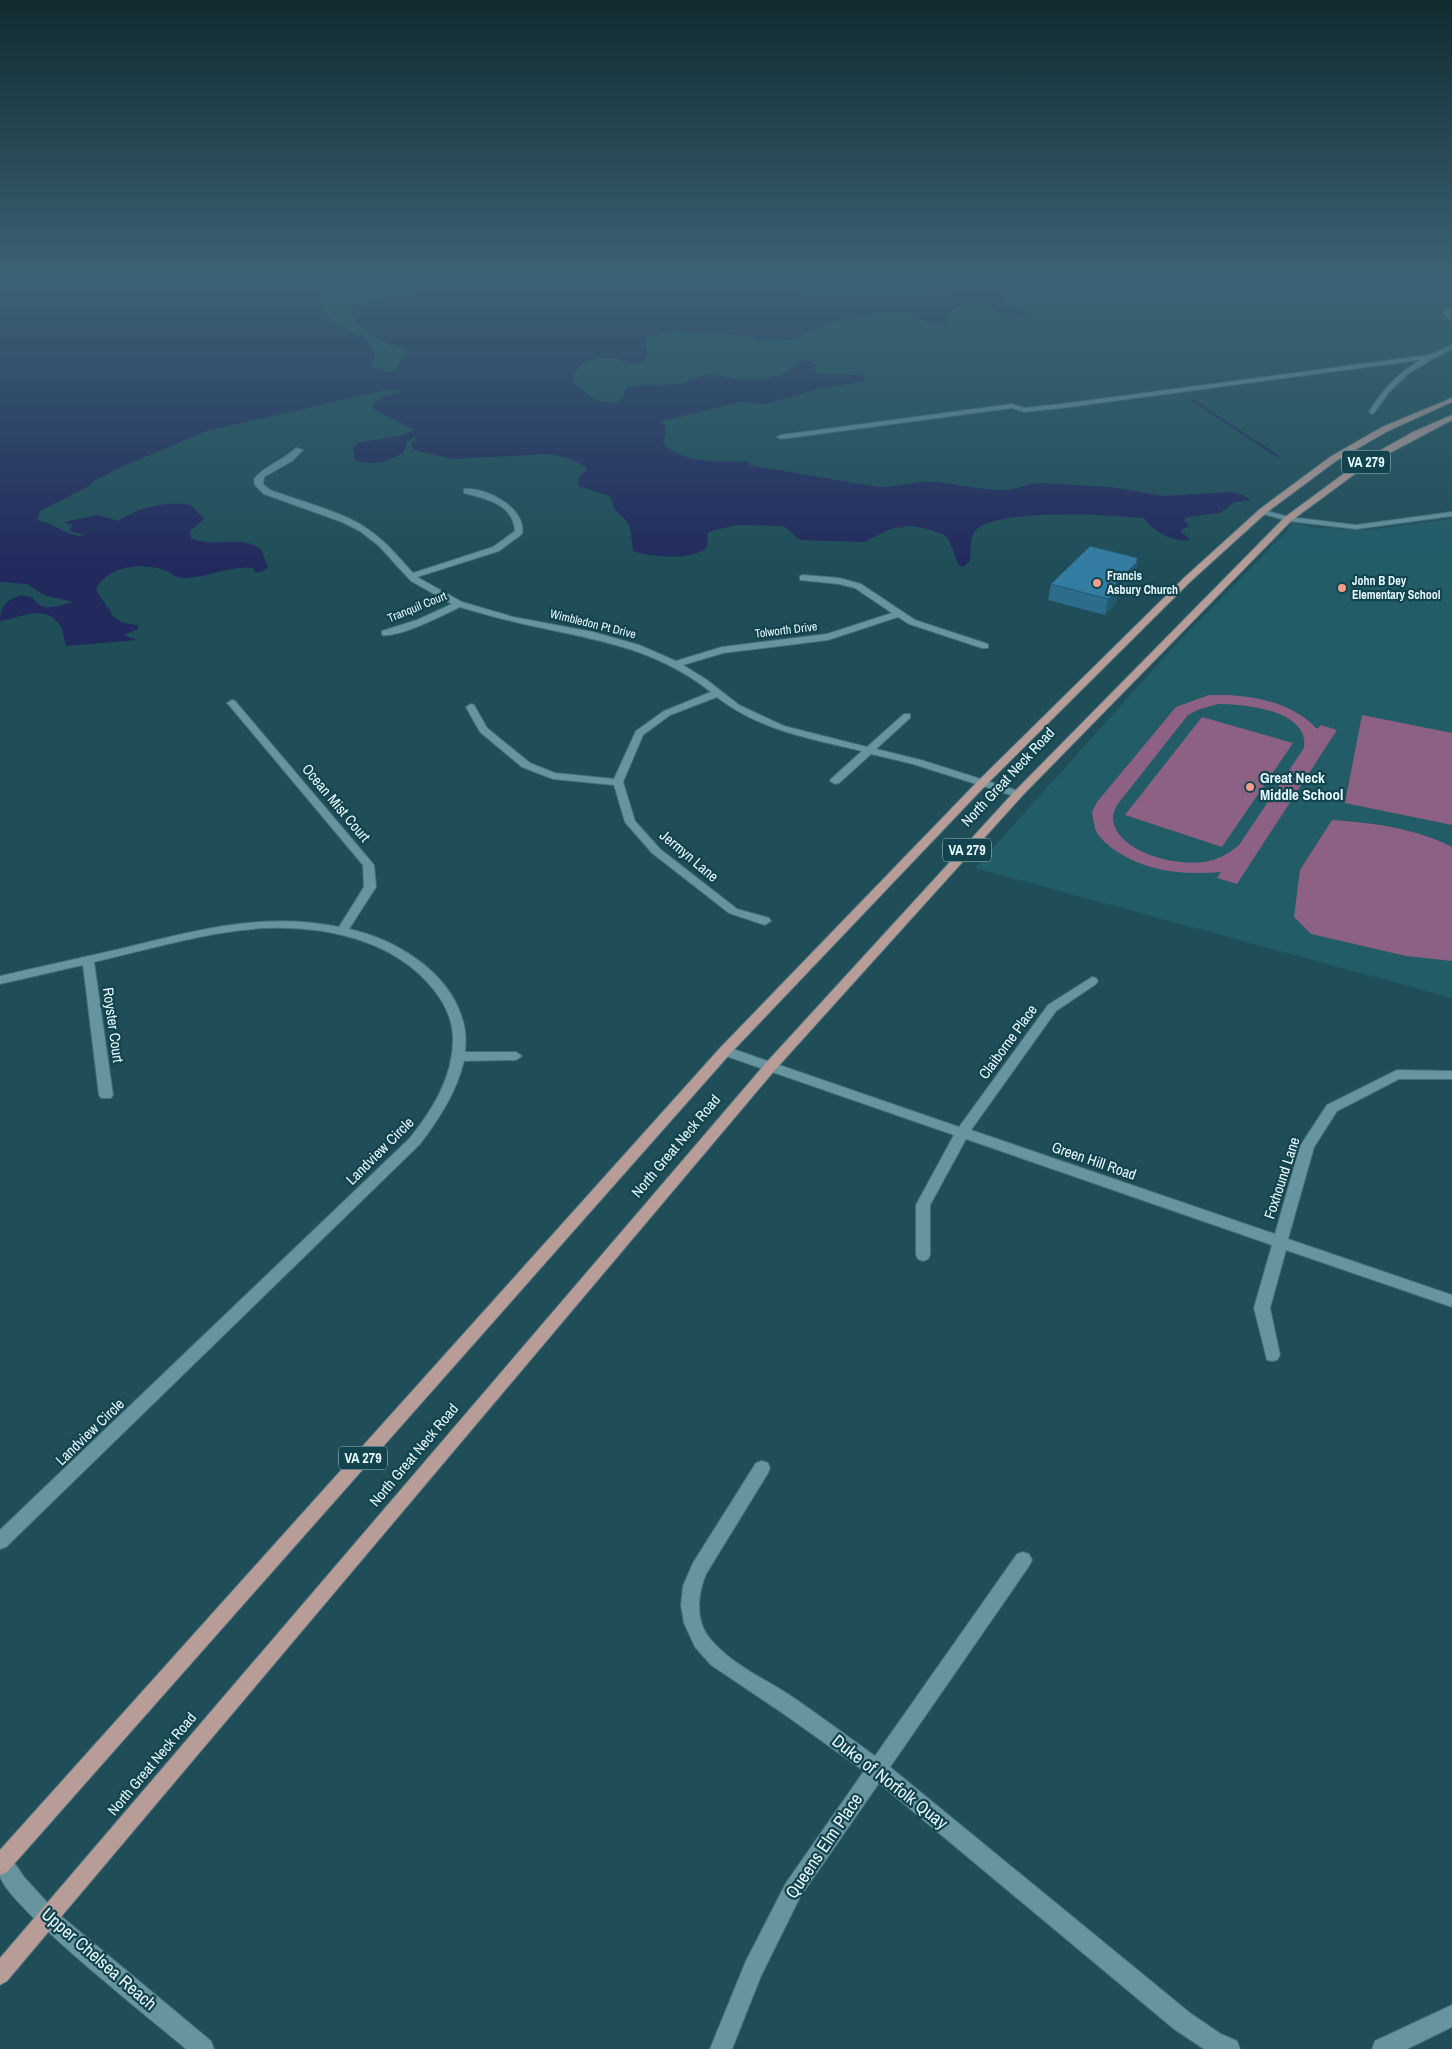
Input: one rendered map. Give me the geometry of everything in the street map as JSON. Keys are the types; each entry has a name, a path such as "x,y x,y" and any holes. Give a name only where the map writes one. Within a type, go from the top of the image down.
{"main road":[{"name":"North Great Neck Road","path":"1,1862 725,1051 982,783 1188,579 1263,511 1333,459 1385,429 1452,400"},
{"name":"North Great Neck Road","path":"0,1974 770,1066 1018,794 1288,519 1364,463 1416,434 1452,417"}],"street":[{"path":"781,437 1012,406 1024,410 1062,406 1298,375"},
{"path":"1372,412 1385,390 1404,375"},
{"name":"Wimbledon Pt Drive","path":"299,450 261,475 258,479 259,485 268,492 339,518 363,529 382,544 412,576 426,587 459,604 512,619 616,641 676,664 746,713 781,728 869,750 1018,794"},
{"path":"412,576 496,549 519,532 518,520 508,509 490,498 467,491"},
{"path":"1263,511 1288,519 1356,527 1452,514"},
{"path":"803,578 839,581 858,586 897,614 931,630 985,646"},
{"name":"Tranquil Court","path":"385,633 420,622 459,604"},
{"name":"Tolworth Drive","path":"676,664 722,650 828,637 897,614"},
{"path":"471,707 483,730 526,765 553,776 618,782 639,733 667,713 718,694"},
{"name":"Ocean Mist Court","path":"232,703 368,864 370,886 342,931"},
{"path":"835,781 907,716"},
{"name":"Jermyn Lane","path":"618,782 630,822 656,851 733,911 765,922"},
{"name":"Landview Circle","path":"0,980 235,927 287,924 342,931 385,945 407,958 437,985 452,1007 457,1023 458,1057 453,1080 445,1100 415,1141 0,1541"},
{"name":"Royster Court","path":"88,960 106,1095"},
{"name":"Claiborne Place","path":"923,1255 923,1205 962,1133 1052,1008 1092,981"},
{"name":"Green Hill Road","path":"725,1051 1452,1301"},
{"path":"458,1057 516,1056"},
{"name":"Foxhound Lane","path":"1272,1355 1262,1308 1307,1146 1332,1108 1397,1074 1452,1075"},
{"name":"Duke of Norfolk Quay","path":"762,1468 699,1569 692,1586 690,1605 693,1624 701,1641 717,1659 788,1705 877,1769 1182,2021 1213,2042 1229,2049"},
{"name":"Queens Elm Place","path":"721,2049 737,2004 767,1938 788,1898 1023,1560"},
{"name":"Upper Chelsea Reach","path":"1,1862 48,1918 204,2049"},
{"path":"1383,2049 1452,2016"}],"shaded area":[{"name":"Great Neck Middle School","path":"1452,519 1452,998 975,868 1174,646 1294,524 1319,528 1369,530"},
{"path":"1209,695 1253,698 1281,705 1294,711 1317,729 1321,725 1337,730 1237,884 1217,878 1221,872 1180,872 1141,864 1113,849 1102,840 1095,829 1092,812 1097,802 1176,707","holes":["1218,704 1258,708 1286,717 1297,725 1303,735 1304,748 1239,845 1227,854 1209,861 1192,863 1164,859 1137,849 1125,841 1117,831 1113,820 1113,814 1117,805 1188,715 1200,709"]},
{"path":"1362,715 1452,733 1452,825 1345,803"},
{"path":"1202,717 1293,743 1222,847 1125,815"},
{"path":"1332,820 1409,831 1452,847 1452,961 1406,956 1311,934 1294,917 1300,870"}],"water":[{"path":"0,375 574,375 573,383 595,400 619,404 618,401 623,396 627,386 680,384 706,375 742,380 762,380 783,375 861,375 867,381 821,388 767,404 739,402 663,421 661,423 665,424 665,437 663,443 679,454 690,458 727,462 748,461 749,465 878,487 930,482 1006,490 1040,483 1110,487 1163,496 1230,492 1241,494 1251,500 1235,502 1220,513 1187,517 1184,520 1189,526 1180,531 1190,540 1170,538 1158,532 1144,518 1057,514 1008,518 989,522 974,532 970,561 963,567 958,564 949,540 943,534 911,526 890,529 865,542 801,540 782,526 736,525 708,532 707,547 701,551 682,556 650,555 633,551 630,527 625,519 614,509 610,496 578,486 579,477 586,471 586,467 571,459 550,454 452,459 414,450 411,444 416,440 414,437 407,442 404,452 386,461 368,463 355,460 353,447 358,443 403,435 414,430 373,409 373,403 385,396 401,392 395,389 207,431 117,469 94,481 89,486 40,511 37,518 40,521 79,536 85,535 70,531 72,525 64,522 98,515 118,521 135,512 153,506 191,505 204,519 190,531 191,538 208,542 243,542 261,549 268,568 261,572 255,572 253,568 236,568 202,576 181,578 164,570 146,566 135,566 116,571 108,576 96,590 114,617 123,623 138,625 138,629 124,635 137,640 67,646 61,627 55,619 48,615 41,613 24,615 0,621 1,611 5,604 22,595 33,598 36,603 46,607 73,602 44,595 27,584 0,582"}],"building":[{"path":"1090,546 1138,558 1136,561 1138,561 1114,585 1120,587 1108,599 1051,584"}],"waterway":[{"path":"1194,401 1277,456"}],"place":[{"name":"Francis Asbury Church","path":"1097,583"},
{"name":"John B Dey Elementary School","path":"1342,588"},
{"name":"Great Neck Middle School","path":"1250,787"}]}
